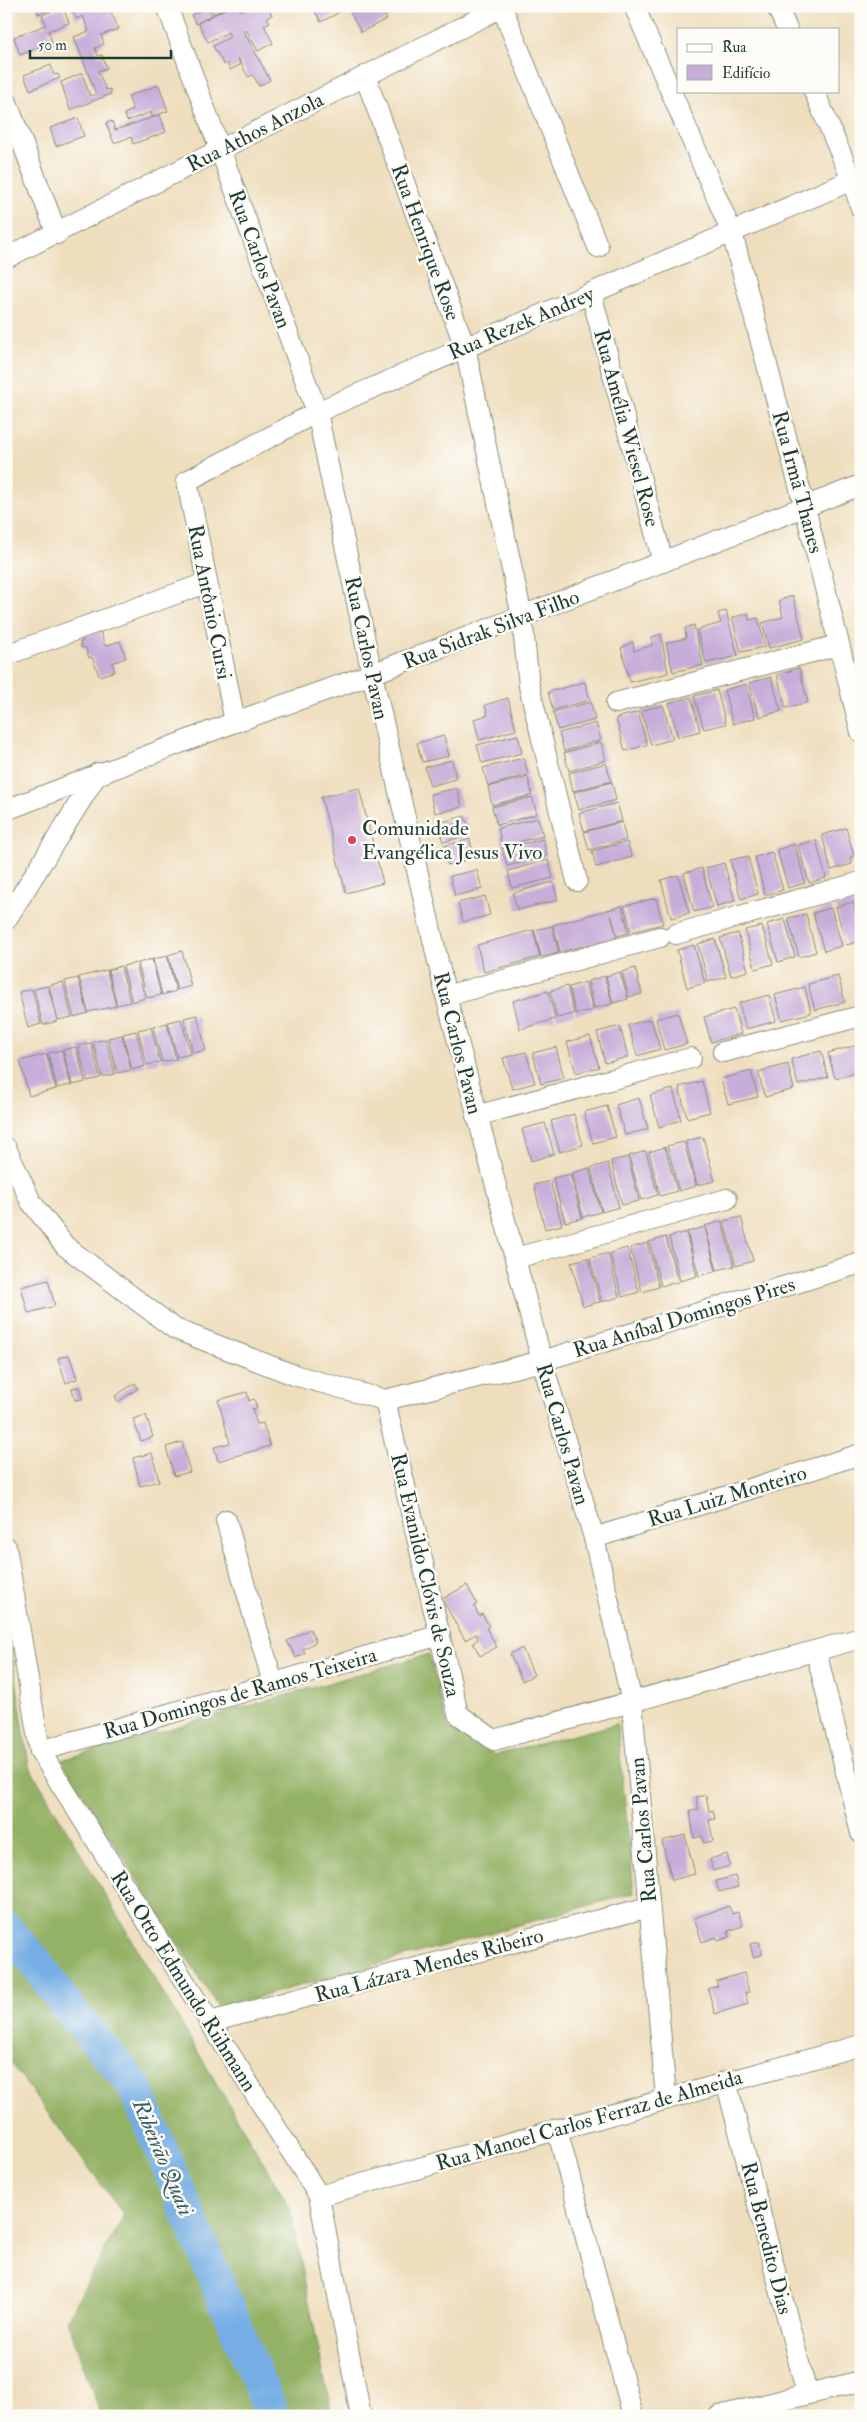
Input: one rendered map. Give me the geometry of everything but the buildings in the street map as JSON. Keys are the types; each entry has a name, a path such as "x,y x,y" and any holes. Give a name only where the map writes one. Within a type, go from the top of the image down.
{"street":[{"name":"Rua Carlos Pavan","path":"167,6 317,412 372,674 446,996 476,1116 516,1258 542,1361 594,1538 632,1702 666,2098"},
{"name":"Rua Irmã Thanes","path":"634,6 732,233 805,508 861,732"},
{"path":"778,6 787,28"},
{"name":"Rua Athos Anzola","path":"6,258 57,234 503,7"},
{"path":"503,7 598,247"},
{"name":"Rua Henrique Rose","path":"365,76 464,347 522,617 528,686 577,881"},
{"path":"814,92 856,178 861,208"},
{"path":"6,100 57,234"},
{"name":"Rua Rezek Andrey","path":"186,482 317,412 856,178"},
{"name":"Rua Amélia Wiesel Rose","path":"591,293 663,562"},
{"name":"Rua Antônio Cursi","path":"186,482 235,722"},
{"name":"Rua Sidrak Silva Filho","path":"6,810 98,773 372,674 522,617 861,485"},
{"path":"6,655 206,583"},
{"path":"616,703 839,645"},
{"path":"6,920 98,773"},
{"path":"446,996 861,882"},
{"path":"723,1052 861,1016"},
{"path":"476,1116 691,1058"},
{"name":"Rua Aníbal Domingos Pires","path":"6,1148 31,1202 65,1246 175,1329 294,1375 385,1400 542,1361 861,1263"},
{"path":"516,1258 726,1199"},
{"name":"Rua Evanildo Clóvis de Souza","path":"385,1400 458,1714 494,1740 632,1702"},
{"name":"Rua Luiz Monteiro","path":"594,1538 861,1454"},
{"path":"226,1520 274,1683"},
{"name":"Rua Otto Edmundo Riihmann","path":"6,1547 40,1751 319,2196 361,2416"},
{"name":"Rua Domingos de Ramos Teixeira","path":"40,1751 440,1635"},
{"path":"632,1702 861,1638"},
{"path":"816,1651 861,1833"},
{"name":"Rua Lázara Mendes Ribeiro","path":"210,2022 649,1907"},
{"name":"Rua Manoel Carlos Ferraz de Almeida","path":"319,2196 726,2081 861,2045"},
{"name":"Rua Benedito Dias","path":"726,2081 807,2394"},
{"path":"557,2129 632,2416"},
{"path":"719,2416 861,2381"}],"green space":[{"path":"6,1611 29,1766 290,2208 332,2416 101,2416 67,2319 124,2215 6,2057"},
{"path":"429,1654 448,1728 495,1755 617,1724 634,1893 219,2008 61,1760"}],"waterway":[{"name":"Ribeirão Quati","path":"6,1929 38,1965 65,2004 134,2085 273,2416"}],"place":[{"name":"Comunidade Evangélica Jesus Vivo","path":"352,840"}]}
